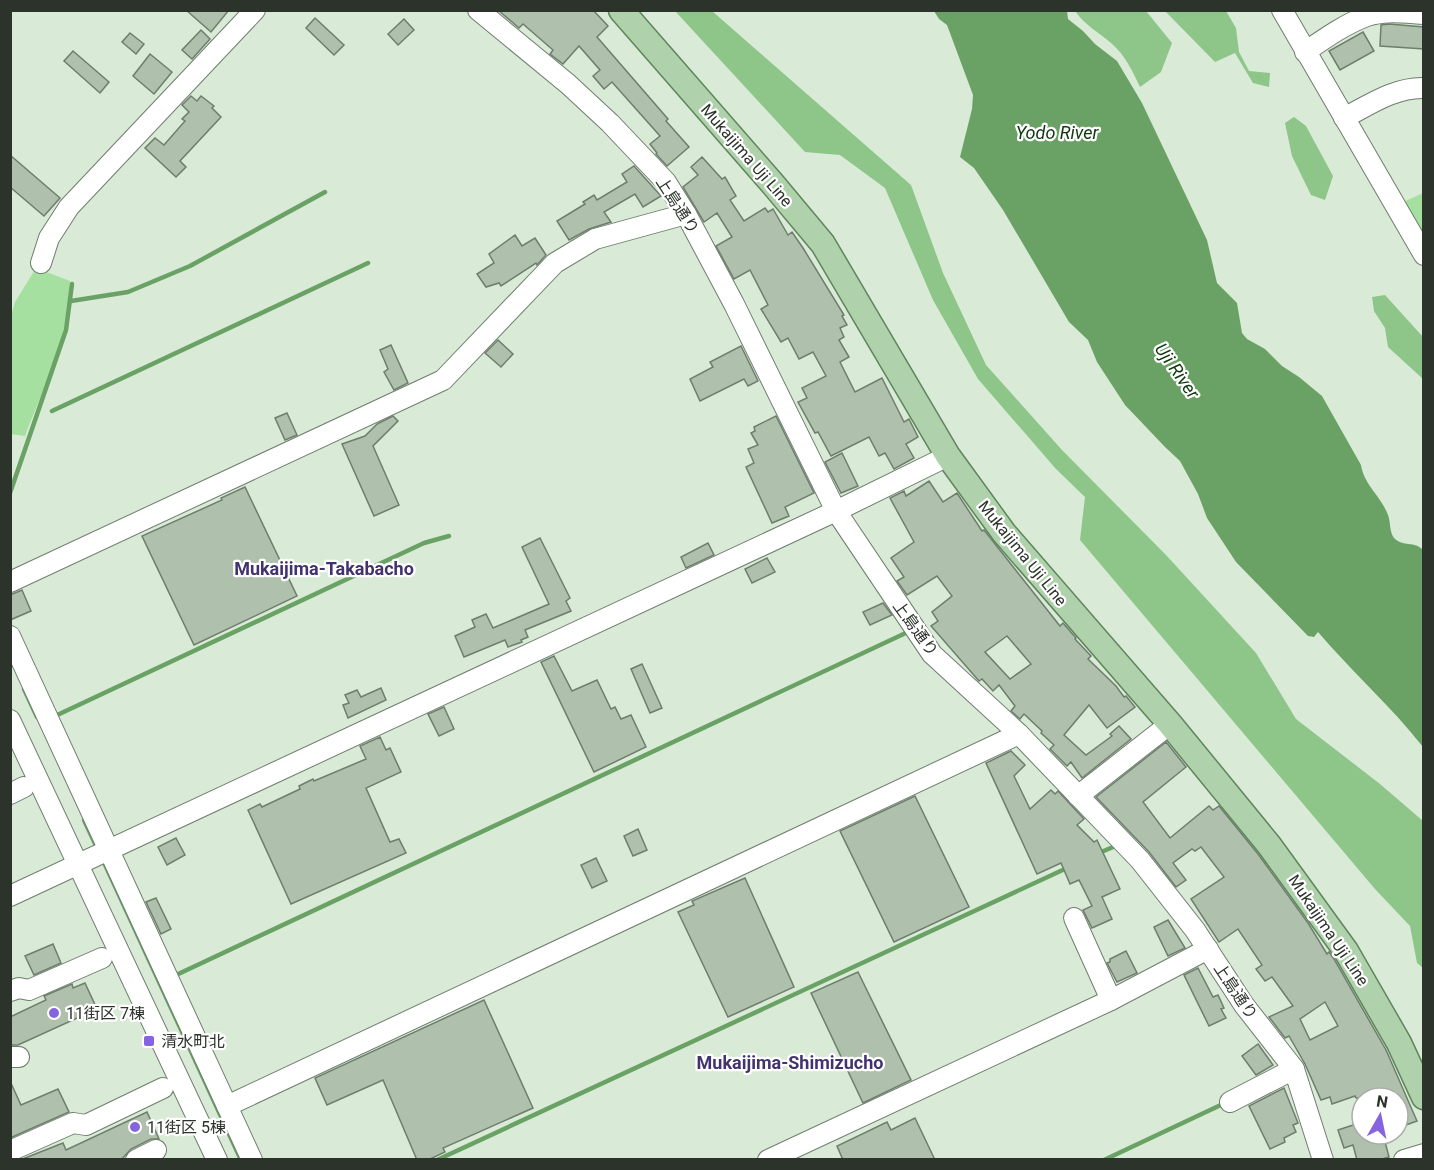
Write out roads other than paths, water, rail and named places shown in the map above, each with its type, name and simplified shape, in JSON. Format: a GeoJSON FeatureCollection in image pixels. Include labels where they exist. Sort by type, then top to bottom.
{"type":"FeatureCollection","features":[{"type":"Feature","properties":{"kind":"main road","name":"Mukaijima Uji Line"},"geometry":{"type":"LineString","coordinates":[[621,10],[823,244],[948,456],[1004,533],[1170,723],[1269,845],[1346,951],[1399,1043],[1424,1097]]}},
{"type":"Feature","properties":{"kind":"street"},"geometry":{"type":"LineString","coordinates":[[40,263],[49,238],[69,207],[255,10]]}},
{"type":"Feature","properties":{"kind":"street","name":"上島通り"},"geometry":{"type":"LineString","coordinates":[[478,10],[610,123],[666,182],[735,304],[836,511],[932,654],[1019,734],[1140,860],[1208,949],[1244,1005],[1294,1070],[1323,1160]]}},
{"type":"Feature","properties":{"kind":"street"},"geometry":{"type":"LineString","coordinates":[[1282,10],[1424,255]]}},
{"type":"Feature","properties":{"kind":"street"},"geometry":{"type":"LineString","coordinates":[[1305,52],[1342,28],[1368,16],[1392,12],[1424,14]]}},
{"type":"Feature","properties":{"kind":"street"},"geometry":{"type":"LineString","coordinates":[[1344,118],[1395,92],[1412,87],[1424,88]]}},
{"type":"Feature","properties":{"kind":"street"},"geometry":{"type":"LineString","coordinates":[[10,582],[443,380],[555,263],[595,239],[686,214]]}},
{"type":"Feature","properties":{"kind":"street"},"geometry":{"type":"LineString","coordinates":[[10,896],[836,511],[948,456]]}},
{"type":"Feature","properties":{"kind":"street"},"geometry":{"type":"LineString","coordinates":[[10,636],[49,719],[96,856],[217,1160]]}},
{"type":"Feature","properties":{"kind":"street"},"geometry":{"type":"LineString","coordinates":[[10,720],[96,856],[168,979],[252,1160]]}},
{"type":"Feature","properties":{"kind":"street"},"geometry":{"type":"LineString","coordinates":[[1078,796],[1170,723]]}},
{"type":"Feature","properties":{"kind":"street"},"geometry":{"type":"LineString","coordinates":[[227,1106],[1019,734]]}},
{"type":"Feature","properties":{"kind":"street"},"geometry":{"type":"LineString","coordinates":[[1074,918],[1111,1000]]}},
{"type":"Feature","properties":{"kind":"street"},"geometry":{"type":"LineString","coordinates":[[768,1160],[1111,1000],[1208,949]]}},
{"type":"Feature","properties":{"kind":"street"},"geometry":{"type":"LineString","coordinates":[[10,992],[19,988],[29,990],[102,958]]}},
{"type":"Feature","properties":{"kind":"street"},"geometry":{"type":"LineString","coordinates":[[1230,1101],[1294,1070]]}},
{"type":"Feature","properties":{"kind":"street"},"geometry":{"type":"LineString","coordinates":[[10,1151],[73,1123],[86,1125],[163,1088]]}},
{"type":"Feature","properties":{"kind":"street"},"geometry":{"type":"LineString","coordinates":[[136,1160],[156,1150]]}},
{"type":"Feature","properties":{"kind":"street"},"geometry":{"type":"LineString","coordinates":[[1404,1160],[1424,1154]]}},
{"type":"Feature","properties":{"kind":"water","name":"Yodo River"},"geometry":{"type":"Polygon","coordinates":[[[934,11],[1067,11],[1068,19],[1117,61],[1142,103],[1207,240],[1217,283],[1237,303],[1242,333],[1322,396],[1361,465],[1366,479],[1385,508],[1394,538],[1423,550],[1423,747],[1318,632],[1314,637],[1308,636],[1236,562],[1207,518],[1198,494],[1180,461],[1125,405],[1097,362],[1088,340],[1069,322],[1003,210],[974,168],[960,157],[972,109],[973,95],[947,25],[934,11]]]}},
{"type":"Feature","properties":{"kind":"waterway"},"geometry":{"type":"LineString","coordinates":[[71,301],[128,292],[190,266],[325,192]]}},
{"type":"Feature","properties":{"kind":"waterway"},"geometry":{"type":"LineString","coordinates":[[52,411],[368,263]]}},
{"type":"Feature","properties":{"kind":"waterway"},"geometry":{"type":"LineString","coordinates":[[10,493],[66,330],[72,284]]}},
{"type":"Feature","properties":{"kind":"waterway"},"geometry":{"type":"LineString","coordinates":[[53,717],[424,543],[449,536]]}},
{"type":"Feature","properties":{"kind":"waterway"},"geometry":{"type":"LineString","coordinates":[[174,976],[910,631]]}},
{"type":"Feature","properties":{"kind":"waterway"},"geometry":{"type":"LineString","coordinates":[[24,689],[37,717]]}},
{"type":"Feature","properties":{"kind":"waterway"},"geometry":{"type":"LineString","coordinates":[[84,820],[98,850]]}},
{"type":"Feature","properties":{"kind":"waterway"},"geometry":{"type":"LineString","coordinates":[[1099,853],[1113,847]]}},
{"type":"Feature","properties":{"kind":"waterway"},"geometry":{"type":"LineString","coordinates":[[102,858],[241,1160]]}},
{"type":"Feature","properties":{"kind":"waterway"},"geometry":{"type":"LineString","coordinates":[[437,1160],[1067,868]]}},
{"type":"Feature","properties":{"kind":"waterway"},"geometry":{"type":"LineString","coordinates":[[1104,1160],[1225,1103]]}},
{"type":"Feature","properties":{"kind":"place","name":"11街区 7棟"},"geometry":{"type":"Point","coordinates":[54,1013]}},
{"type":"Feature","properties":{"kind":"place","name":"清水町北"},"geometry":{"type":"Point","coordinates":[149,1041]}},
{"type":"Feature","properties":{"kind":"place","name":"11街区 5棟"},"geometry":{"type":"Point","coordinates":[135,1127]}},
{"type":"Feature","properties":{"kind":"district","name":"Mukaijima-Takabacho"},"geometry":{"type":"Point","coordinates":[324,569]}},
{"type":"Feature","properties":{"kind":"district","name":"Mukaijima-Shimizucho"},"geometry":{"type":"Point","coordinates":[790,1063]}},
{"type":"Feature","properties":{"kind":"water label","name":"Uji River"},"geometry":{"type":"Point","coordinates":[1177,371]}}]}
